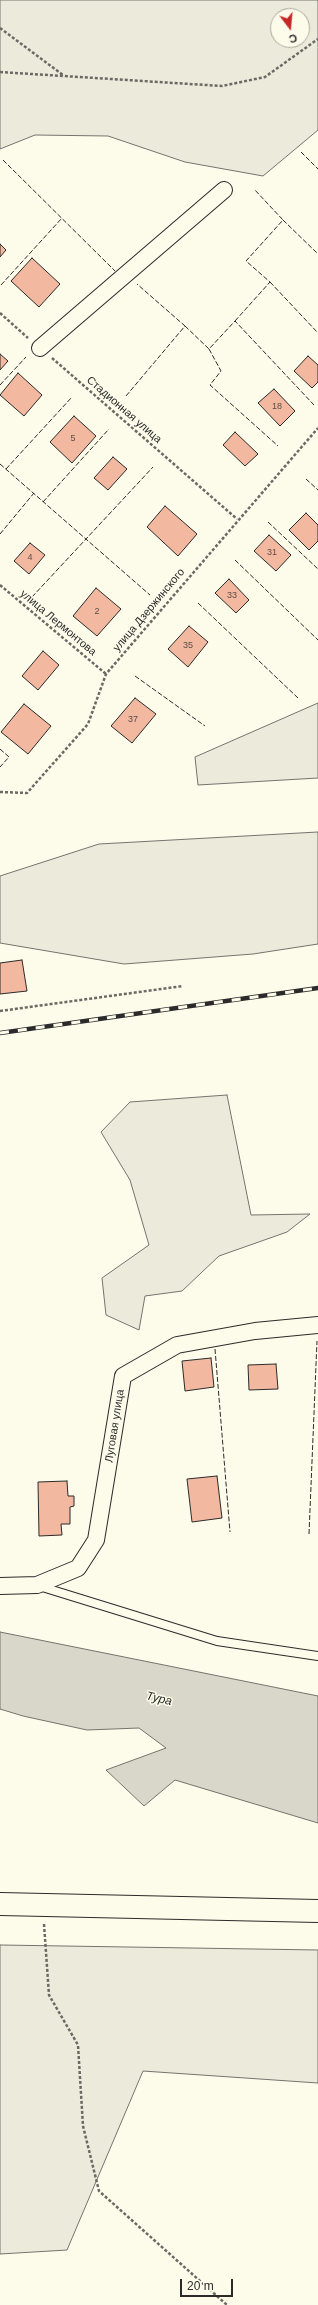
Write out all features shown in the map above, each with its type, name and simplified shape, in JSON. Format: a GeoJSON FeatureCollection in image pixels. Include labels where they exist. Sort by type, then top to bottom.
{"type":"FeatureCollection","features":[{"type":"Feature","properties":{"kind":"main road"},"geometry":{"type":"LineString","coordinates":[[0,1904],[318,1911]]}},
{"type":"Feature","properties":{"kind":"street"},"geometry":{"type":"LineString","coordinates":[[40,348],[224,190]]}},
{"type":"Feature","properties":{"kind":"street","name":"Луговая улица"},"geometry":{"type":"LineString","coordinates":[[0,1586],[37,1585],[78,1568],[96,1540],[123,1376],[177,1345],[255,1331],[318,1325]]}},
{"type":"Feature","properties":{"kind":"lane"},"geometry":{"type":"LineString","coordinates":[[37,1585],[217,1641],[318,1656]]}},
{"type":"Feature","properties":{"kind":"path"},"geometry":{"type":"LineString","coordinates":[[0,28],[63,76]]}},
{"type":"Feature","properties":{"kind":"path"},"geometry":{"type":"LineString","coordinates":[[0,72],[222,86],[265,77],[318,39]]}},
{"type":"Feature","properties":{"kind":"path","name":"Стадионная улица"},"geometry":{"type":"LineString","coordinates":[[0,313],[237,519]]}},
{"type":"Feature","properties":{"kind":"path","name":"улица Дзержинского"},"geometry":{"type":"LineString","coordinates":[[0,792],[26,793],[88,724],[106,674],[237,519],[318,428]]}},
{"type":"Feature","properties":{"kind":"path","name":"улица Лермонтова"},"geometry":{"type":"LineString","coordinates":[[0,585],[106,674]]}},
{"type":"Feature","properties":{"kind":"path"},"geometry":{"type":"LineString","coordinates":[[0,1011],[183,986]]}},
{"type":"Feature","properties":{"kind":"path"},"geometry":{"type":"LineString","coordinates":[[43,1905],[49,1995],[78,2045],[83,2126],[99,2191],[227,2305]]}},
{"type":"Feature","properties":{"kind":"shaded area"},"geometry":{"type":"Polygon","coordinates":[[[0,0],[318,0],[318,130],[263,176],[185,162],[108,136],[35,135],[0,149],[0,0]]]}},
{"type":"Feature","properties":{"kind":"shaded area"},"geometry":{"type":"Polygon","coordinates":[[[318,703],[318,778],[198,785],[195,757],[318,703]]]}},
{"type":"Feature","properties":{"kind":"shaded area"},"geometry":{"type":"Polygon","coordinates":[[[318,832],[318,944],[253,954],[124,964],[0,943],[0,876],[99,844],[318,832]]]}},
{"type":"Feature","properties":{"kind":"shaded area"},"geometry":{"type":"Polygon","coordinates":[[[227,1095],[251,1215],[310,1214],[287,1232],[219,1256],[182,1291],[145,1296],[139,1330],[106,1315],[102,1278],[149,1245],[130,1180],[101,1132],[130,1102],[227,1095]]]}},
{"type":"Feature","properties":{"kind":"shaded area"},"geometry":{"type":"Polygon","coordinates":[[[0,1945],[318,1950],[318,2083],[143,2071],[67,2250],[0,2254],[0,1945]]]}},
{"type":"Feature","properties":{"kind":"water","name":"Тура"},"geometry":{"type":"Polygon","coordinates":[[[0,1632],[318,1696],[318,1823],[175,1780],[144,1806],[106,1770],[166,1748],[139,1728],[87,1730],[23,1716],[0,1709],[0,1632]]]}},
{"type":"Feature","properties":{"kind":"building"},"geometry":{"type":"Polygon","coordinates":[[[0,244],[6,250],[0,257],[0,244]]]}},
{"type":"Feature","properties":{"kind":"building"},"geometry":{"type":"Polygon","coordinates":[[[32,258],[60,284],[39,307],[11,281],[32,258]]]}},
{"type":"Feature","properties":{"kind":"building"},"geometry":{"type":"Polygon","coordinates":[[[0,354],[8,361],[0,370],[0,354]]]}},
{"type":"Feature","properties":{"kind":"building"},"geometry":{"type":"Polygon","coordinates":[[[308,356],[318,365],[318,382],[312,388],[294,371],[308,356]]]}},
{"type":"Feature","properties":{"kind":"building"},"geometry":{"type":"Polygon","coordinates":[[[18,373],[42,395],[24,416],[0,395],[18,373]]]}},
{"type":"Feature","properties":{"kind":"building"},"geometry":{"type":"Polygon","coordinates":[[[274,389],[295,411],[280,426],[258,403],[274,389]]]}},
{"type":"Feature","properties":{"kind":"building"},"geometry":{"type":"Polygon","coordinates":[[[74,416],[96,436],[72,463],[50,442],[74,416]]]}},
{"type":"Feature","properties":{"kind":"building"},"geometry":{"type":"Polygon","coordinates":[[[235,432],[258,454],[245,466],[223,445],[235,432]]]}},
{"type":"Feature","properties":{"kind":"building"},"geometry":{"type":"Polygon","coordinates":[[[113,457],[127,469],[108,490],[94,478],[113,457]]]}},
{"type":"Feature","properties":{"kind":"building"},"geometry":{"type":"Polygon","coordinates":[[[165,506],[197,534],[178,556],[147,527],[165,506]]]}},
{"type":"Feature","properties":{"kind":"building"},"geometry":{"type":"Polygon","coordinates":[[[306,513],[318,525],[318,541],[309,550],[289,530],[306,513]]]}},
{"type":"Feature","properties":{"kind":"building"},"geometry":{"type":"Polygon","coordinates":[[[269,535],[291,555],[276,571],[254,551],[269,535]]]}},
{"type":"Feature","properties":{"kind":"building"},"geometry":{"type":"Polygon","coordinates":[[[30,543],[45,555],[29,574],[14,561],[30,543]]]}},
{"type":"Feature","properties":{"kind":"building"},"geometry":{"type":"Polygon","coordinates":[[[229,579],[249,600],[236,613],[215,593],[229,579]]]}},
{"type":"Feature","properties":{"kind":"building"},"geometry":{"type":"Polygon","coordinates":[[[96,588],[121,609],[97,636],[73,616],[96,588]]]}},
{"type":"Feature","properties":{"kind":"building"},"geometry":{"type":"Polygon","coordinates":[[[189,626],[208,642],[188,667],[168,649],[189,626]]]}},
{"type":"Feature","properties":{"kind":"building"},"geometry":{"type":"Polygon","coordinates":[[[43,651],[59,665],[38,690],[22,676],[43,651]]]}},
{"type":"Feature","properties":{"kind":"building"},"geometry":{"type":"Polygon","coordinates":[[[135,698],[156,714],[132,743],[111,726],[135,698]]]}},
{"type":"Feature","properties":{"kind":"building"},"geometry":{"type":"Polygon","coordinates":[[[24,704],[51,726],[28,754],[1,732],[24,704]]]}},
{"type":"Feature","properties":{"kind":"building"},"geometry":{"type":"Polygon","coordinates":[[[22,960],[27,991],[0,994],[0,963],[22,960]]]}},
{"type":"Feature","properties":{"kind":"building"},"geometry":{"type":"Polygon","coordinates":[[[211,1358],[214,1387],[185,1391],[182,1361],[211,1358]]]}},
{"type":"Feature","properties":{"kind":"building"},"geometry":{"type":"Polygon","coordinates":[[[276,1364],[278,1389],[249,1390],[248,1365],[276,1364]]]}},
{"type":"Feature","properties":{"kind":"building"},"geometry":{"type":"Polygon","coordinates":[[[217,1476],[222,1518],[192,1522],[187,1479],[217,1476]]]}},
{"type":"Feature","properties":{"kind":"building"},"geometry":{"type":"Polygon","coordinates":[[[67,1481],[68,1496],[74,1496],[74,1506],[70,1507],[70,1524],[61,1524],[62,1535],[39,1536],[38,1482],[67,1481]]]}},
{"type":"Feature","properties":{"kind":"railway"},"geometry":{"type":"LineString","coordinates":[[0,1033],[318,988]]}},
{"type":"Feature","properties":{"kind":"fence"},"geometry":{"type":"LineString","coordinates":[[301,152],[318,169]]}},
{"type":"Feature","properties":{"kind":"fence"},"geometry":{"type":"LineString","coordinates":[[3,160],[115,271]]}},
{"type":"Feature","properties":{"kind":"fence"},"geometry":{"type":"LineString","coordinates":[[235,321],[270,282],[246,261],[283,220],[254,189]]}},
{"type":"Feature","properties":{"kind":"fence"},"geometry":{"type":"LineString","coordinates":[[1,285],[62,218]]}},
{"type":"Feature","properties":{"kind":"fence"},"geometry":{"type":"LineString","coordinates":[[283,220],[318,254]]}},
{"type":"Feature","properties":{"kind":"fence"},"geometry":{"type":"LineString","coordinates":[[270,282],[318,333]]}},
{"type":"Feature","properties":{"kind":"fence"},"geometry":{"type":"LineString","coordinates":[[126,396],[185,326],[137,284]]}},
{"type":"Feature","properties":{"kind":"fence"},"geometry":{"type":"LineString","coordinates":[[185,326],[209,349],[235,321],[314,405]]}},
{"type":"Feature","properties":{"kind":"fence"},"geometry":{"type":"LineString","coordinates":[[209,349],[221,371],[210,385],[278,446]]}},
{"type":"Feature","properties":{"kind":"fence"},"geometry":{"type":"LineString","coordinates":[[0,385],[26,357]]}},
{"type":"Feature","properties":{"kind":"fence"},"geometry":{"type":"LineString","coordinates":[[6,469],[72,397]]}},
{"type":"Feature","properties":{"kind":"fence"},"geometry":{"type":"LineString","coordinates":[[43,502],[109,429]]}},
{"type":"Feature","properties":{"kind":"fence"},"geometry":{"type":"LineString","coordinates":[[0,464],[150,595]]}},
{"type":"Feature","properties":{"kind":"fence"},"geometry":{"type":"LineString","coordinates":[[32,597],[153,467]]}},
{"type":"Feature","properties":{"kind":"fence"},"geometry":{"type":"LineString","coordinates":[[306,479],[318,490]]}},
{"type":"Feature","properties":{"kind":"fence"},"geometry":{"type":"LineString","coordinates":[[0,534],[34,493]]}},
{"type":"Feature","properties":{"kind":"fence"},"geometry":{"type":"LineString","coordinates":[[268,522],[318,569]]}},
{"type":"Feature","properties":{"kind":"fence"},"geometry":{"type":"LineString","coordinates":[[235,560],[318,640]]}},
{"type":"Feature","properties":{"kind":"fence"},"geometry":{"type":"LineString","coordinates":[[198,603],[298,698]]}},
{"type":"Feature","properties":{"kind":"fence"},"geometry":{"type":"LineString","coordinates":[[135,676],[205,726]]}},
{"type":"Feature","properties":{"kind":"fence"},"geometry":{"type":"LineString","coordinates":[[0,749],[9,757],[0,767]]}},
{"type":"Feature","properties":{"kind":"fence"},"geometry":{"type":"LineString","coordinates":[[309,1534],[317,1341]]}},
{"type":"Feature","properties":{"kind":"fence"},"geometry":{"type":"LineString","coordinates":[[215,1349],[230,1532]]}}]}
